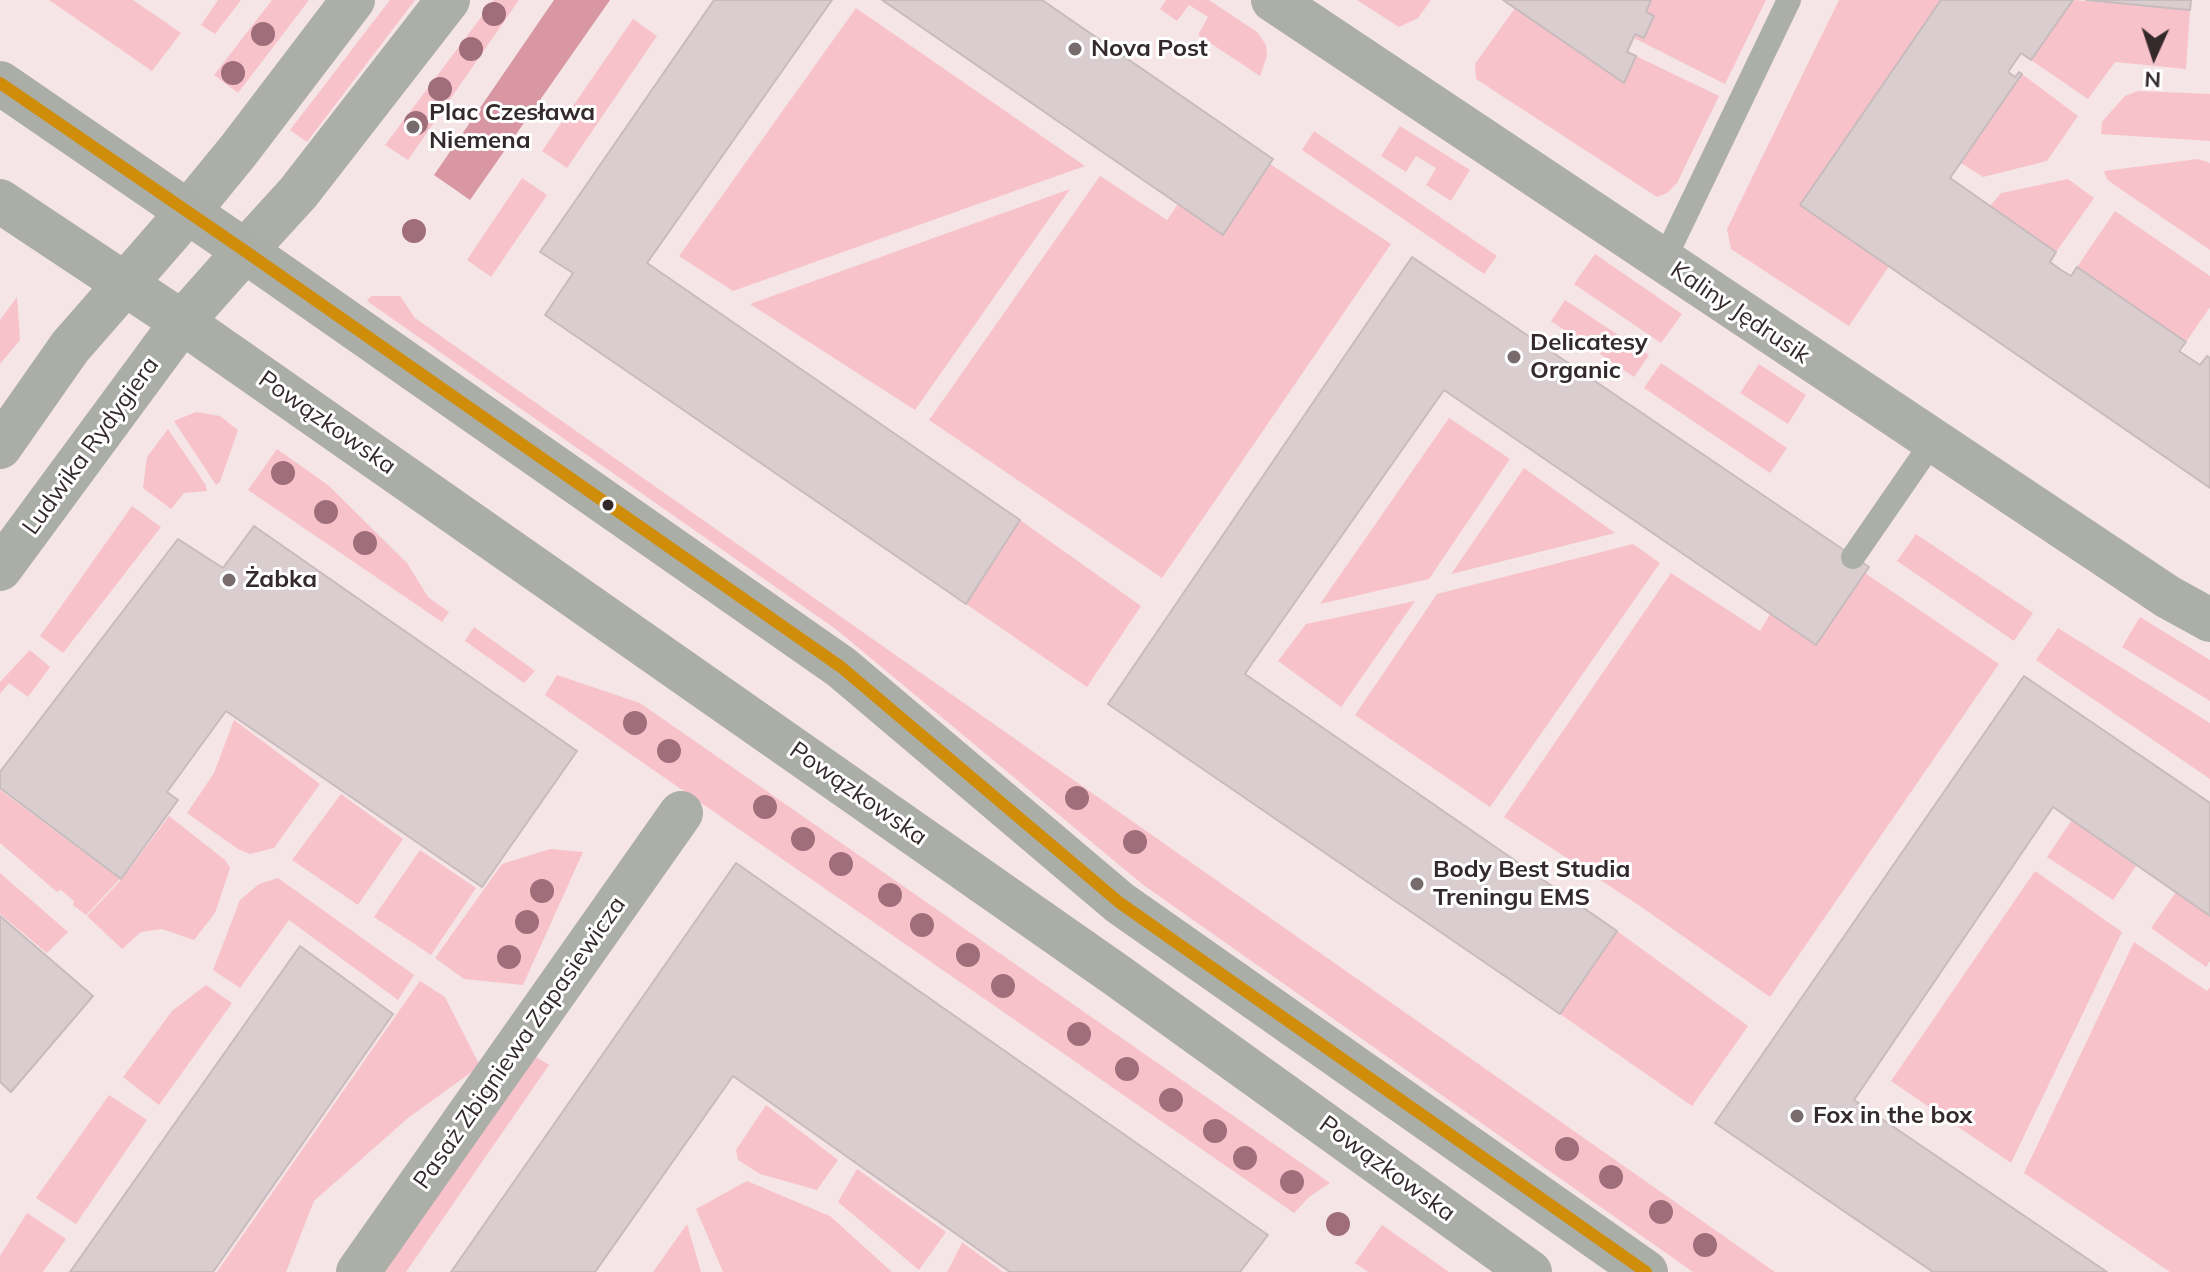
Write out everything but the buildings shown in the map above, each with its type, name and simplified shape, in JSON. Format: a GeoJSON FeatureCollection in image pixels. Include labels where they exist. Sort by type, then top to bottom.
{"type":"FeatureCollection","features":[{"type":"Feature","properties":{"kind":"main road"},"geometry":{"type":"LineString","coordinates":[[0,83],[841,667],[1120,903],[1646,1272]]}},
{"type":"Feature","properties":{"kind":"main road","name":"Powązkowska"},"geometry":{"type":"LineString","coordinates":[[0,201],[182,322],[1102,965],[1530,1272]]}},
{"type":"Feature","properties":{"kind":"main road"},"geometry":{"type":"LineString","coordinates":[[0,447],[70,347],[188,212]]}},
{"type":"Feature","properties":{"kind":"main road"},"geometry":{"type":"LineString","coordinates":[[182,322],[245,251]]}},
{"type":"Feature","properties":{"kind":"main road","name":"Ludwika Rydygiera"},"geometry":{"type":"LineString","coordinates":[[0,569],[182,322]]}},
{"type":"Feature","properties":{"kind":"street"},"geometry":{"type":"LineString","coordinates":[[188,212],[353,0]]}},
{"type":"Feature","properties":{"kind":"street"},"geometry":{"type":"LineString","coordinates":[[245,251],[298,193],[448,0]]}},
{"type":"Feature","properties":{"kind":"street","name":"Kaliny Jędrusik"},"geometry":{"type":"LineString","coordinates":[[1273,0],[2168,597],[2210,620]]}},
{"type":"Feature","properties":{"kind":"street","name":"Pasaż Zbigniewa Zapasiewicza"},"geometry":{"type":"LineString","coordinates":[[358,1272],[681,813]]}},
{"type":"Feature","properties":{"kind":"lane"},"geometry":{"type":"LineString","coordinates":[[1663,262],[1789,0]]}},
{"type":"Feature","properties":{"kind":"lane"},"geometry":{"type":"LineString","coordinates":[[1853,557],[1933,441]]}},
{"type":"Feature","properties":{"kind":"shaded area"},"geometry":{"type":"Polygon","coordinates":[[[49,0],[133,0],[181,33],[152,71],[49,0]]]}},
{"type":"Feature","properties":{"kind":"shaded area"},"geometry":{"type":"Polygon","coordinates":[[[218,0],[241,0],[215,34],[201,25],[218,0]]]}},
{"type":"Feature","properties":{"kind":"shaded area"},"geometry":{"type":"Polygon","coordinates":[[[272,0],[309,0],[238,93],[214,75],[272,0]]]}},
{"type":"Feature","properties":{"kind":"shaded area"},"geometry":{"type":"Polygon","coordinates":[[[390,0],[415,0],[307,142],[290,130],[390,0]]]}},
{"type":"Feature","properties":{"kind":"shaded area"},"geometry":{"type":"Polygon","coordinates":[[[494,0],[519,0],[408,160],[385,145],[494,0]]]}},
{"type":"Feature","properties":{"kind":"shaded area"},"geometry":{"type":"Polygon","coordinates":[[[554,0],[610,0],[470,200],[434,175],[554,0]]]}},
{"type":"Feature","properties":{"kind":"shaded area"},"geometry":{"type":"Polygon","coordinates":[[[1166,0],[1209,0],[1257,32],[1266,45],[1267,56],[1260,76],[1198,35],[1208,17],[1189,5],[1177,21],[1160,9],[1166,0]]]}},
{"type":"Feature","properties":{"kind":"shaded area"},"geometry":{"type":"Polygon","coordinates":[[[1357,0],[1431,0],[1418,18],[1399,27],[1357,0]]]}},
{"type":"Feature","properties":{"kind":"shaded area"},"geometry":{"type":"Polygon","coordinates":[[[1651,0],[1766,0],[1725,84],[1634,38],[1635,34],[1644,38],[1654,16],[1646,12],[1651,0]]]}},
{"type":"Feature","properties":{"kind":"shaded area"},"geometry":{"type":"Polygon","coordinates":[[[1839,0],[1941,0],[1889,266],[1849,326],[1731,249],[1727,229],[1839,0]]]}},
{"type":"Feature","properties":{"kind":"shaded area"},"geometry":{"type":"Polygon","coordinates":[[[2073,0],[2190,10],[2186,69],[2115,62],[2088,99],[2031,60],[2073,0]]]}},
{"type":"Feature","properties":{"kind":"shaded area"},"geometry":{"type":"Polygon","coordinates":[[[856,8],[1085,166],[733,291],[679,256],[856,8]]]}},
{"type":"Feature","properties":{"kind":"shaded area"},"geometry":{"type":"Polygon","coordinates":[[[1515,8],[1636,56],[1719,96],[1677,183],[1667,193],[1657,197],[1476,79],[1475,64],[1515,8]]]}},
{"type":"Feature","properties":{"kind":"shaded area"},"geometry":{"type":"Polygon","coordinates":[[[633,19],[657,36],[567,168],[542,151],[633,19]]]}},
{"type":"Feature","properties":{"kind":"shaded area"},"geometry":{"type":"Polygon","coordinates":[[[2022,74],[2078,116],[2047,161],[1983,177],[1961,163],[2022,74]]]}},
{"type":"Feature","properties":{"kind":"shaded area"},"geometry":{"type":"Polygon","coordinates":[[[2138,91],[2210,94],[2210,141],[2101,134],[2102,122],[2114,108],[2125,96],[2138,91]]]}},
{"type":"Feature","properties":{"kind":"shaded area"},"geometry":{"type":"Polygon","coordinates":[[[1400,126],[1470,170],[1451,201],[1426,185],[1436,168],[1416,156],[1406,172],[1381,156],[1400,126]]]}},
{"type":"Feature","properties":{"kind":"shaded area"},"geometry":{"type":"Polygon","coordinates":[[[1314,131],[1497,256],[1484,274],[1302,150],[1314,131]]]}},
{"type":"Feature","properties":{"kind":"shaded area"},"geometry":{"type":"Polygon","coordinates":[[[2198,159],[2210,163],[2210,250],[2116,186],[2107,179],[2104,171],[2198,159]]]}},
{"type":"Feature","properties":{"kind":"shaded area"},"geometry":{"type":"Polygon","coordinates":[[[1270,164],[1391,244],[1162,578],[929,420],[1100,176],[1167,220],[1178,204],[1223,235],[1270,164]]]}},
{"type":"Feature","properties":{"kind":"shaded area"},"geometry":{"type":"Polygon","coordinates":[[[522,178],[547,195],[491,277],[467,260],[522,178]]]}},
{"type":"Feature","properties":{"kind":"shaded area"},"geometry":{"type":"Polygon","coordinates":[[[2068,179],[2094,198],[2056,252],[1990,206],[2001,193],[2068,179]]]}},
{"type":"Feature","properties":{"kind":"shaded area"},"geometry":{"type":"Polygon","coordinates":[[[1070,189],[915,410],[750,304],[1070,189]]]}},
{"type":"Feature","properties":{"kind":"shaded area"},"geometry":{"type":"Polygon","coordinates":[[[2115,211],[2210,276],[2210,307],[2186,342],[2077,267],[2115,211]]]}},
{"type":"Feature","properties":{"kind":"shaded area"},"geometry":{"type":"Polygon","coordinates":[[[1595,254],[1682,314],[1661,343],[1574,284],[1595,254]]]}},
{"type":"Feature","properties":{"kind":"shaded area"},"geometry":{"type":"Polygon","coordinates":[[[371,296],[400,296],[415,318],[1775,1272],[1693,1272],[1142,884],[837,630],[367,301],[371,296]]]}},
{"type":"Feature","properties":{"kind":"shaded area"},"geometry":{"type":"Polygon","coordinates":[[[17,297],[20,340],[0,364],[0,320],[17,297]]]}},
{"type":"Feature","properties":{"kind":"shaded area"},"geometry":{"type":"Polygon","coordinates":[[[1565,300],[1649,355],[1634,377],[1551,321],[1565,300]]]}},
{"type":"Feature","properties":{"kind":"shaded area"},"geometry":{"type":"Polygon","coordinates":[[[1661,363],[1787,448],[1770,473],[1644,388],[1661,363]]]}},
{"type":"Feature","properties":{"kind":"shaded area"},"geometry":{"type":"Polygon","coordinates":[[[1759,364],[1806,395],[1788,424],[1740,393],[1759,364]]]}},
{"type":"Feature","properties":{"kind":"shaded area"},"geometry":{"type":"Polygon","coordinates":[[[196,412],[220,416],[238,430],[220,482],[216,485],[174,421],[196,412]]]}},
{"type":"Feature","properties":{"kind":"shaded area"},"geometry":{"type":"Polygon","coordinates":[[[1449,418],[1510,459],[1429,579],[1320,604],[1449,418]]]}},
{"type":"Feature","properties":{"kind":"shaded area"},"geometry":{"type":"Polygon","coordinates":[[[168,429],[207,491],[184,493],[171,509],[143,488],[147,457],[168,429]]]}},
{"type":"Feature","properties":{"kind":"shaded area"},"geometry":{"type":"Polygon","coordinates":[[[277,449],[328,485],[407,563],[428,597],[449,612],[442,622],[248,490],[277,449]]]}},
{"type":"Feature","properties":{"kind":"shaded area"},"geometry":{"type":"Polygon","coordinates":[[[1524,468],[1615,533],[1451,574],[1524,468]]]}},
{"type":"Feature","properties":{"kind":"shaded area"},"geometry":{"type":"Polygon","coordinates":[[[132,506],[161,527],[63,653],[40,636],[132,506]]]}},
{"type":"Feature","properties":{"kind":"shaded area"},"geometry":{"type":"Polygon","coordinates":[[[1020,520],[1141,606],[1087,687],[966,604],[1020,520]]]}},
{"type":"Feature","properties":{"kind":"shaded area"},"geometry":{"type":"Polygon","coordinates":[[[1916,534],[2033,613],[2014,641],[1897,561],[1916,534]]]}},
{"type":"Feature","properties":{"kind":"shaded area"},"geometry":{"type":"Polygon","coordinates":[[[1633,544],[1660,563],[1490,807],[1355,715],[1437,594],[1633,544]]]}},
{"type":"Feature","properties":{"kind":"shaded area"},"geometry":{"type":"Polygon","coordinates":[[[1671,573],[1760,631],[1770,614],[1816,645],[1865,573],[1999,664],[1770,997],[1637,904],[1504,817],[1671,573]]]}},
{"type":"Feature","properties":{"kind":"shaded area"},"geometry":{"type":"Polygon","coordinates":[[[1415,601],[1341,707],[1278,661],[1306,624],[1415,601]]]}},
{"type":"Feature","properties":{"kind":"shaded area"},"geometry":{"type":"Polygon","coordinates":[[[2140,617],[2210,660],[2210,701],[2122,647],[2140,617]]]}},
{"type":"Feature","properties":{"kind":"shaded area"},"geometry":{"type":"Polygon","coordinates":[[[474,627],[535,671],[524,683],[465,641],[474,627]]]}},
{"type":"Feature","properties":{"kind":"shaded area"},"geometry":{"type":"Polygon","coordinates":[[[2058,628],[2210,723],[2210,779],[2036,660],[2058,628]]]}},
{"type":"Feature","properties":{"kind":"shaded area"},"geometry":{"type":"Polygon","coordinates":[[[30,650],[50,667],[28,697],[9,683],[0,694],[0,682],[30,650]]]}},
{"type":"Feature","properties":{"kind":"shaded area"},"geometry":{"type":"Polygon","coordinates":[[[557,675],[640,703],[1330,1183],[1309,1197],[1294,1213],[545,695],[557,675]]]}},
{"type":"Feature","properties":{"kind":"shaded area"},"geometry":{"type":"Polygon","coordinates":[[[234,720],[320,784],[274,848],[250,854],[187,813],[214,773],[234,720]]]}},
{"type":"Feature","properties":{"kind":"shaded area"},"geometry":{"type":"Polygon","coordinates":[[[0,790],[120,879],[86,915],[61,890],[57,892],[0,843],[0,790]]]}},
{"type":"Feature","properties":{"kind":"shaded area"},"geometry":{"type":"Polygon","coordinates":[[[341,794],[403,839],[358,905],[292,860],[341,794]]]}},
{"type":"Feature","properties":{"kind":"shaded area"},"geometry":{"type":"Polygon","coordinates":[[[169,816],[225,860],[230,868],[215,913],[194,940],[162,929],[141,932],[122,949],[87,916],[122,879],[169,816]]]}},
{"type":"Feature","properties":{"kind":"shaded area"},"geometry":{"type":"Polygon","coordinates":[[[2072,820],[2136,866],[2113,900],[2047,857],[2072,820]]]}},
{"type":"Feature","properties":{"kind":"shaded area"},"geometry":{"type":"Polygon","coordinates":[[[550,849],[583,852],[523,985],[464,979],[435,958],[502,864],[550,849]]]}},
{"type":"Feature","properties":{"kind":"shaded area"},"geometry":{"type":"Polygon","coordinates":[[[420,850],[476,888],[431,955],[374,917],[420,850]]]}},
{"type":"Feature","properties":{"kind":"shaded area"},"geometry":{"type":"Polygon","coordinates":[[[2035,871],[2122,932],[2011,1163],[1891,1081],[2035,871]]]}},
{"type":"Feature","properties":{"kind":"shaded area"},"geometry":{"type":"Polygon","coordinates":[[[0,873],[68,932],[47,953],[0,914],[0,873]]]}},
{"type":"Feature","properties":{"kind":"shaded area"},"geometry":{"type":"Polygon","coordinates":[[[278,878],[414,975],[398,1000],[289,920],[240,988],[213,970],[240,900],[259,884],[278,878]]]}},
{"type":"Feature","properties":{"kind":"shaded area"},"geometry":{"type":"Polygon","coordinates":[[[2176,892],[2210,916],[2210,961],[2206,967],[2151,928],[2176,892]]]}},
{"type":"Feature","properties":{"kind":"shaded area"},"geometry":{"type":"Polygon","coordinates":[[[1617,931],[1748,1026],[1692,1106],[1560,1014],[1617,931]]]}},
{"type":"Feature","properties":{"kind":"shaded area"},"geometry":{"type":"Polygon","coordinates":[[[2134,942],[2207,991],[2210,987],[2210,1272],[2170,1272],[2024,1173],[2134,942]]]}},
{"type":"Feature","properties":{"kind":"shaded area"},"geometry":{"type":"Polygon","coordinates":[[[420,981],[445,997],[480,1066],[408,1118],[314,1201],[286,1272],[217,1272],[420,981]]]}},
{"type":"Feature","properties":{"kind":"shaded area"},"geometry":{"type":"Polygon","coordinates":[[[206,985],[232,1003],[159,1105],[123,1077],[172,1011],[206,985]]]}},
{"type":"Feature","properties":{"kind":"shaded area"},"geometry":{"type":"Polygon","coordinates":[[[533,1055],[549,1065],[406,1272],[384,1272],[533,1055]]]}},
{"type":"Feature","properties":{"kind":"shaded area"},"geometry":{"type":"Polygon","coordinates":[[[109,1095],[147,1120],[76,1224],[36,1198],[109,1095]]]}},
{"type":"Feature","properties":{"kind":"shaded area"},"geometry":{"type":"Polygon","coordinates":[[[766,1105],[838,1160],[817,1190],[760,1174],[738,1160],[736,1150],[766,1105]]]}},
{"type":"Feature","properties":{"kind":"shaded area"},"geometry":{"type":"Polygon","coordinates":[[[857,1169],[946,1232],[919,1270],[838,1202],[857,1169]]]}},
{"type":"Feature","properties":{"kind":"shaded area"},"geometry":{"type":"Polygon","coordinates":[[[747,1181],[830,1216],[892,1272],[723,1272],[696,1209],[747,1181]]]}},
{"type":"Feature","properties":{"kind":"shaded area"},"geometry":{"type":"Polygon","coordinates":[[[27,1213],[66,1239],[43,1272],[0,1272],[0,1256],[27,1213]]]}},
{"type":"Feature","properties":{"kind":"shaded area"},"geometry":{"type":"Polygon","coordinates":[[[687,1224],[701,1272],[653,1272],[687,1224]]]}},
{"type":"Feature","properties":{"kind":"shaded area"},"geometry":{"type":"Polygon","coordinates":[[[1382,1225],[1449,1272],[1368,1272],[1355,1263],[1382,1225]]]}},
{"type":"Feature","properties":{"kind":"shaded area"},"geometry":{"type":"Polygon","coordinates":[[[963,1243],[1003,1272],[947,1272],[963,1243]]]}},
{"type":"Feature","properties":{"kind":"transit line"},"geometry":{"type":"LineString","coordinates":[[0,83],[841,667],[1120,903],[1646,1272]]}},
{"type":"Feature","properties":{"kind":"place","name":"Nova Post"},"geometry":{"type":"Point","coordinates":[1075,49]}},
{"type":"Feature","properties":{"kind":"place","name":"Plac Czesława Niemena"},"geometry":{"type":"Point","coordinates":[413,127]}},
{"type":"Feature","properties":{"kind":"place","name":"Delicatesy Organic"},"geometry":{"type":"Point","coordinates":[1514,357]}},
{"type":"Feature","properties":{"kind":"place","name":"Żabka"},"geometry":{"type":"Point","coordinates":[229,580]}},
{"type":"Feature","properties":{"kind":"place","name":"Body Best Studia Treningu EMS"},"geometry":{"type":"Point","coordinates":[1417,884]}},
{"type":"Feature","properties":{"kind":"place","name":"Fox in the box"},"geometry":{"type":"Point","coordinates":[1797,1116]}}]}
